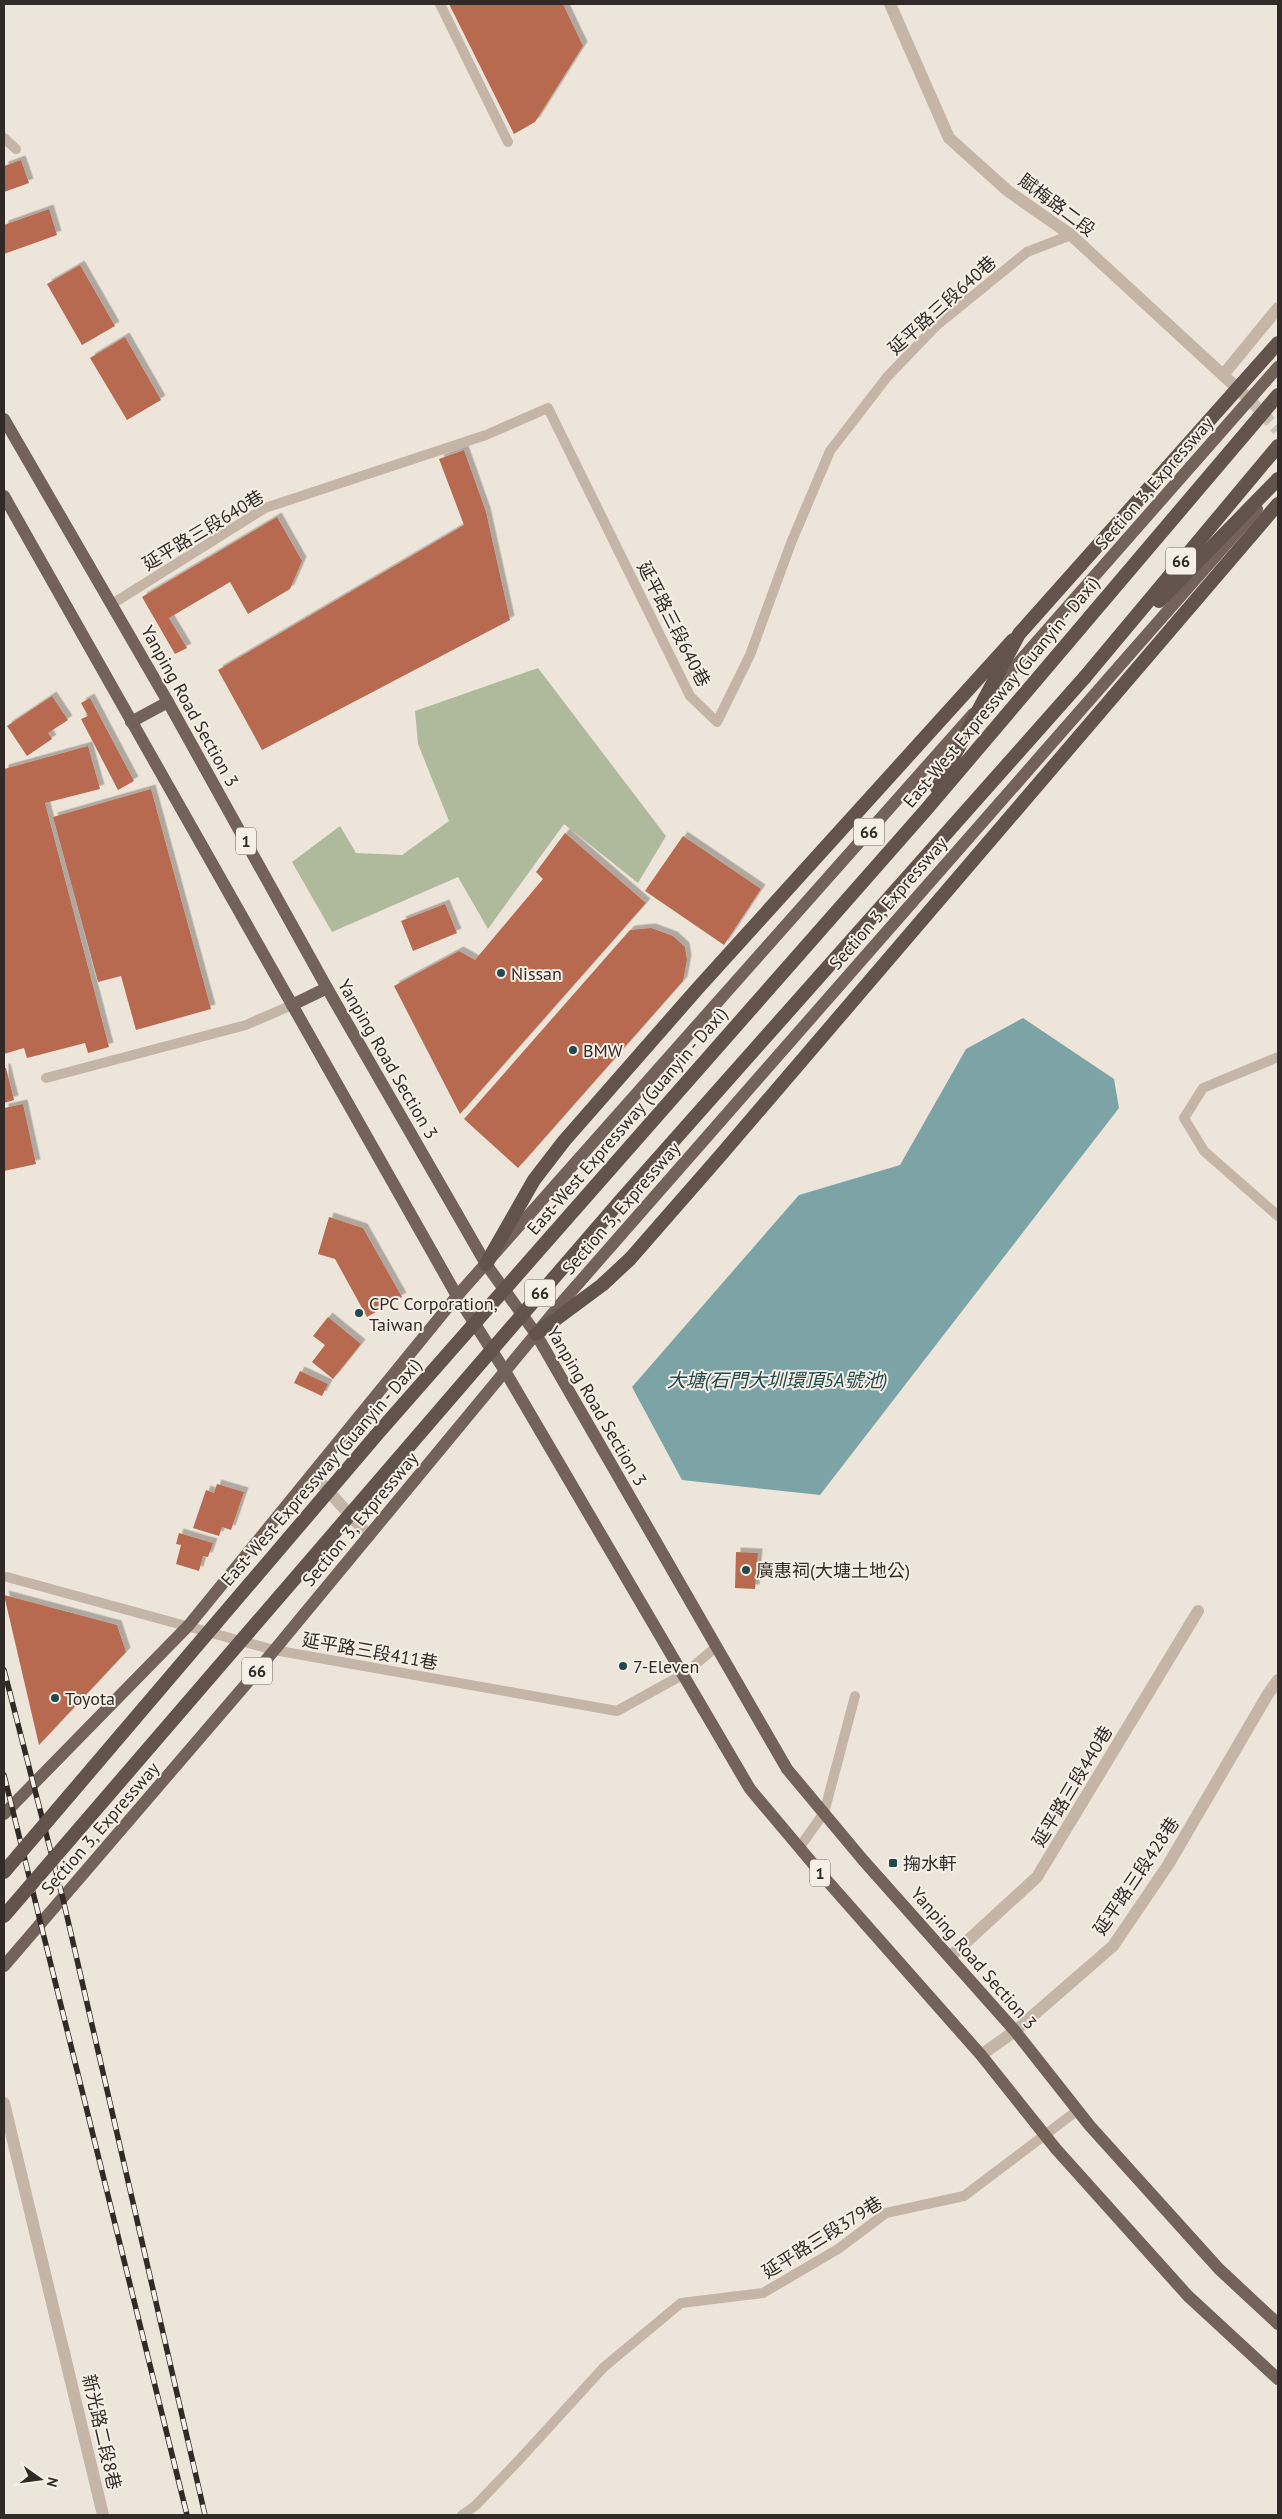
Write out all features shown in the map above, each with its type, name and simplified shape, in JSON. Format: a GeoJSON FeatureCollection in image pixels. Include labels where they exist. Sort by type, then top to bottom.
{"type":"FeatureCollection","features":[{"type":"Feature","properties":{"kind":"highway"},"geometry":{"type":"LineString","coordinates":[[486,1264],[534,1180],[564,1141],[1278,343]]}},
{"type":"Feature","properties":{"kind":"highway","name":"East-West Expressway (Guanyin - Daxi)"},"geometry":{"type":"LineString","coordinates":[[4,1872],[385,1424],[925,810],[1278,395]]}},
{"type":"Feature","properties":{"kind":"highway","name":"66"},"geometry":{"type":"LineString","coordinates":[[4,1916],[614,1207],[1085,677],[1278,446]]}},
{"type":"Feature","properties":{"kind":"highway"},"geometry":{"type":"LineString","coordinates":[[1085,677],[1278,480]]}},
{"type":"Feature","properties":{"kind":"highway"},"geometry":{"type":"LineString","coordinates":[[536,1334],[602,1285],[630,1259],[1278,504]]}},
{"type":"Feature","properties":{"kind":"highway"},"geometry":{"type":"LineString","coordinates":[[925,810],[1018,634]]}},
{"type":"Feature","properties":{"kind":"main road","name":"Section 3, Expressway"},"geometry":{"type":"LineString","coordinates":[[4,1814],[189,1625],[457,1296],[1278,367]]}},
{"type":"Feature","properties":{"kind":"main road","name":"Yanping Road Section 3"},"geometry":{"type":"LineString","coordinates":[[4,419],[168,702],[327,988],[486,1264],[536,1334],[787,1770],[1015,2031],[1078,2110],[1219,2269],[1278,2324]]}},
{"type":"Feature","properties":{"kind":"main road","name":"Section 3, Expressway"},"geometry":{"type":"LineString","coordinates":[[4,1966],[274,1650],[563,1301],[1278,485]]}},
{"type":"Feature","properties":{"kind":"main road","name":"1"},"geometry":{"type":"LineString","coordinates":[[4,496],[457,1296],[505,1371],[750,1789],[799,1848],[981,2055],[1046,2136],[1188,2296],[1278,2379]]}},
{"type":"Feature","properties":{"kind":"main road"},"geometry":{"type":"LineString","coordinates":[[131,722],[168,702]]}},
{"type":"Feature","properties":{"kind":"main road"},"geometry":{"type":"LineString","coordinates":[[292,1005],[327,988]]}},
{"type":"Feature","properties":{"kind":"street","name":"賦梅路二段"},"geometry":{"type":"LineString","coordinates":[[890,4],[949,138],[1008,191],[1071,235],[1250,400]]}},
{"type":"Feature","properties":{"kind":"street"},"geometry":{"type":"LineString","coordinates":[[1223,375],[1278,308]]}},
{"type":"Feature","properties":{"kind":"street"},"geometry":{"type":"LineString","coordinates":[[313,1474],[369,1536]]}},
{"type":"Feature","properties":{"kind":"street","name":"延平路三段440巷"},"geometry":{"type":"LineString","coordinates":[[950,1957],[1038,1877],[1198,1611]]}},
{"type":"Feature","properties":{"kind":"street","name":"延平路三段428巷"},"geometry":{"type":"LineString","coordinates":[[981,2055],[1015,2031],[1113,1946],[1168,1865],[1273,1698],[1278,1680]]}},
{"type":"Feature","properties":{"kind":"street","name":"新光路二段8巷"},"geometry":{"type":"LineString","coordinates":[[4,2103],[103,2515]]}},
{"type":"Feature","properties":{"kind":"lane"},"geometry":{"type":"LineString","coordinates":[[440,4],[508,142]]}},
{"type":"Feature","properties":{"kind":"lane"},"geometry":{"type":"LineString","coordinates":[[4,138],[16,149]]}},
{"type":"Feature","properties":{"kind":"lane","name":"延平路三段640巷"},"geometry":{"type":"LineString","coordinates":[[112,604],[265,508],[486,435],[548,408],[690,696],[717,722],[750,654],[791,543],[830,451],[886,377],[937,326],[1027,252],[1071,235]]}},
{"type":"Feature","properties":{"kind":"lane"},"geometry":{"type":"LineString","coordinates":[[46,1078],[246,1025],[292,1005]]}},
{"type":"Feature","properties":{"kind":"lane"},"geometry":{"type":"LineString","coordinates":[[1278,1057],[1203,1088],[1184,1118],[1204,1151],[1278,1216]]}},
{"type":"Feature","properties":{"kind":"lane","name":"延平路三段411巷"},"geometry":{"type":"LineString","coordinates":[[7,1577],[189,1625],[274,1650],[617,1711],[684,1674],[716,1647]]}},
{"type":"Feature","properties":{"kind":"lane"},"geometry":{"type":"LineString","coordinates":[[799,1848],[824,1813],[855,1696]]}},
{"type":"Feature","properties":{"kind":"lane","name":"延平路三段379巷"},"geometry":{"type":"LineString","coordinates":[[462,2515],[475,2506],[604,2367],[681,2303],[763,2293],[838,2249],[886,2213],[964,2196],[1078,2110]]}},
{"type":"Feature","properties":{"kind":"green space"},"geometry":{"type":"Polygon","coordinates":[[[538,668],[666,836],[638,883],[564,824],[488,929],[458,877],[332,932],[292,862],[340,826],[356,853],[402,855],[449,821],[418,744],[415,711],[538,668]]]}},
{"type":"Feature","properties":{"kind":"water","name":"大塘(石門大圳環頂5A號池)"},"geometry":{"type":"Polygon","coordinates":[[[1023,1018],[1114,1079],[1119,1108],[820,1495],[682,1480],[632,1387],[799,1195],[900,1165],[966,1049],[1023,1018]]]}},
{"type":"Feature","properties":{"kind":"building"},"geometry":{"type":"Polygon","coordinates":[[[449,4],[563,4],[583,46],[535,122],[514,134],[449,4]]]}},
{"type":"Feature","properties":{"kind":"building"},"geometry":{"type":"Polygon","coordinates":[[[21,160],[29,183],[4,192],[4,166],[21,160]]]}},
{"type":"Feature","properties":{"kind":"building"},"geometry":{"type":"Polygon","coordinates":[[[49,209],[57,235],[4,254],[4,225],[49,209]]]}},
{"type":"Feature","properties":{"kind":"building"},"geometry":{"type":"Polygon","coordinates":[[[80,265],[115,326],[82,345],[47,284],[80,265]]]}},
{"type":"Feature","properties":{"kind":"building"},"geometry":{"type":"Polygon","coordinates":[[[125,337],[161,400],[127,420],[90,358],[125,337]]]}},
{"type":"Feature","properties":{"kind":"building"},"geometry":{"type":"Polygon","coordinates":[[[464,450],[486,512],[510,620],[262,750],[218,670],[464,525],[439,459],[464,450]]]}},
{"type":"Feature","properties":{"kind":"building"},"geometry":{"type":"Polygon","coordinates":[[[277,517],[302,561],[290,589],[248,614],[230,582],[169,618],[187,648],[175,654],[142,597],[277,517]]]}},
{"type":"Feature","properties":{"kind":"building"},"geometry":{"type":"Polygon","coordinates":[[[52,696],[68,720],[48,733],[52,739],[27,756],[7,726],[52,696]]]}},
{"type":"Feature","properties":{"kind":"building"},"geometry":{"type":"Polygon","coordinates":[[[90,698],[134,781],[118,790],[81,719],[88,716],[81,703],[90,698]]]}},
{"type":"Feature","properties":{"kind":"building"},"geometry":{"type":"Polygon","coordinates":[[[88,746],[100,789],[45,803],[109,1047],[88,1053],[85,1043],[27,1058],[24,1048],[4,1054],[4,769],[88,746]]]}},
{"type":"Feature","properties":{"kind":"building"},"geometry":{"type":"Polygon","coordinates":[[[151,789],[211,1009],[136,1030],[121,976],[98,982],[53,817],[151,789]]]}},
{"type":"Feature","properties":{"kind":"building","name":"Nissan"},"geometry":{"type":"Polygon","coordinates":[[[565,833],[646,903],[460,1114],[394,986],[459,951],[475,960],[543,879],[536,872],[565,833]]]}},
{"type":"Feature","properties":{"kind":"building"},"geometry":{"type":"Polygon","coordinates":[[[683,836],[761,889],[724,945],[645,891],[683,836]]]}},
{"type":"Feature","properties":{"kind":"building"},"geometry":{"type":"Polygon","coordinates":[[[445,904],[457,933],[413,951],[401,921],[445,904]]]}},
{"type":"Feature","properties":{"kind":"building","name":"BMW"},"geometry":{"type":"Polygon","coordinates":[[[651,928],[673,936],[685,947],[687,960],[683,981],[518,1168],[464,1119],[630,930],[651,928]]]}},
{"type":"Feature","properties":{"kind":"building"},"geometry":{"type":"Polygon","coordinates":[[[4,1068],[6,1068],[14,1100],[4,1103],[4,1068]]]}},
{"type":"Feature","properties":{"kind":"building"},"geometry":{"type":"Polygon","coordinates":[[[23,1104],[36,1164],[4,1171],[4,1108],[23,1104]]]}},
{"type":"Feature","properties":{"kind":"building"},"geometry":{"type":"Polygon","coordinates":[[[329,1217],[363,1228],[402,1297],[367,1317],[335,1259],[318,1254],[329,1217]]]}},
{"type":"Feature","properties":{"kind":"building"},"geometry":{"type":"Polygon","coordinates":[[[328,1317],[361,1344],[333,1379],[312,1362],[325,1345],[313,1336],[328,1317]]]}},
{"type":"Feature","properties":{"kind":"building"},"geometry":{"type":"Polygon","coordinates":[[[300,1371],[328,1384],[322,1396],[294,1383],[300,1371]]]}},
{"type":"Feature","properties":{"kind":"building"},"geometry":{"type":"Polygon","coordinates":[[[217,1484],[244,1492],[231,1530],[222,1527],[219,1536],[193,1528],[206,1490],[214,1493],[217,1484]]]}},
{"type":"Feature","properties":{"kind":"building"},"geometry":{"type":"Polygon","coordinates":[[[179,1533],[213,1543],[208,1557],[203,1556],[199,1571],[176,1564],[181,1545],[176,1544],[179,1533]]]}},
{"type":"Feature","properties":{"kind":"building","name":"廣惠祠(大塘土地公)"},"geometry":{"type":"Polygon","coordinates":[[[736,1552],[758,1553],[755,1589],[735,1588],[736,1552]]]}},
{"type":"Feature","properties":{"kind":"building","name":"Toyota"},"geometry":{"type":"Polygon","coordinates":[[[4,1595],[117,1625],[126,1652],[39,1745],[4,1595]]]}},
{"type":"Feature","properties":{"kind":"tunnel"},"geometry":{"type":"LineString","coordinates":[[1250,400],[1278,430]]}},
{"type":"Feature","properties":{"kind":"railway"},"geometry":{"type":"LineString","coordinates":[[4,1670],[63,1899],[205,2515]]}},
{"type":"Feature","properties":{"kind":"railway"},"geometry":{"type":"LineString","coordinates":[[4,1775],[187,2515]]}},
{"type":"Feature","properties":{"kind":"place","name":"Nissan"},"geometry":{"type":"Point","coordinates":[501,973]}},
{"type":"Feature","properties":{"kind":"place","name":"BMW"},"geometry":{"type":"Point","coordinates":[573,1050]}},
{"type":"Feature","properties":{"kind":"place","name":"CPC Corporation, Taiwan"},"geometry":{"type":"Point","coordinates":[359,1313]}},
{"type":"Feature","properties":{"kind":"place","name":"廣惠祠(大塘土地公)"},"geometry":{"type":"Point","coordinates":[746,1570]}},
{"type":"Feature","properties":{"kind":"place","name":"7-Eleven"},"geometry":{"type":"Point","coordinates":[623,1666]}},
{"type":"Feature","properties":{"kind":"place","name":"Toyota"},"geometry":{"type":"Point","coordinates":[55,1698]}},
{"type":"Feature","properties":{"kind":"place","name":"掬水軒"},"geometry":{"type":"Point","coordinates":[893,1863]}}]}
